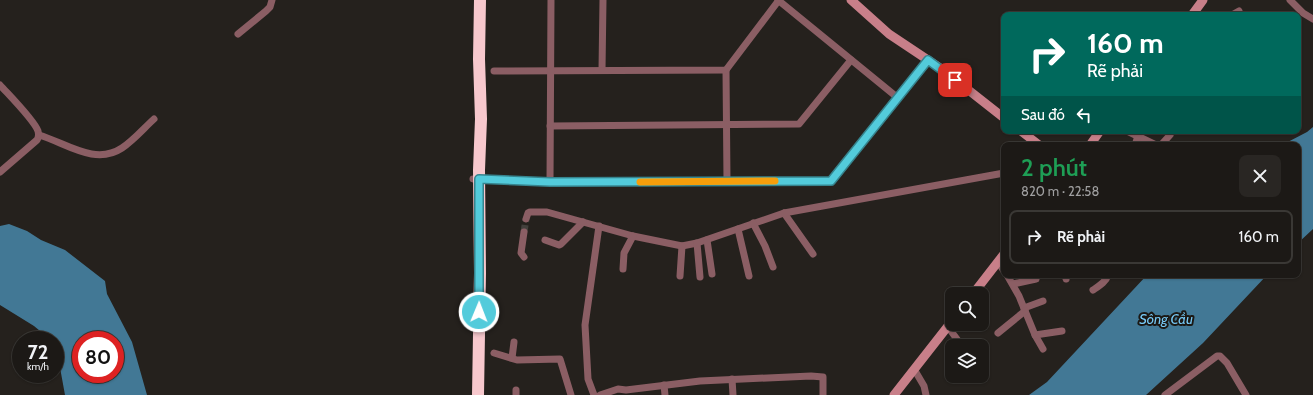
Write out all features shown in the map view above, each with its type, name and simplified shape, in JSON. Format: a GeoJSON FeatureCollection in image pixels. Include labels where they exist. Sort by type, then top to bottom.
{"type":"FeatureCollection","features":[{"type":"Feature","properties":{"kind":"highway"},"geometry":{"type":"LineString","coordinates":[[474,0],[474,121],[480,273],[478,395]]}},
{"type":"Feature","properties":{"kind":"highway"},"geometry":{"type":"LineString","coordinates":[[473,395],[476,179],[481,119],[479,58],[480,0]]}},
{"type":"Feature","properties":{"kind":"street"},"geometry":{"type":"LineString","coordinates":[[238,34],[266,12],[270,7],[272,0]]}},
{"type":"Feature","properties":{"kind":"street"},"geometry":{"type":"LineString","coordinates":[[550,182],[551,0]]}},
{"type":"Feature","properties":{"kind":"street"},"geometry":{"type":"LineString","coordinates":[[602,70],[603,0]]}},
{"type":"Feature","properties":{"kind":"street"},"geometry":{"type":"LineString","coordinates":[[727,181],[726,70],[778,0],[898,98]]}},
{"type":"Feature","properties":{"kind":"street"},"geometry":{"type":"LineString","coordinates":[[851,0],[889,34],[943,70],[1001,116]]}},
{"type":"Feature","properties":{"kind":"street"},"geometry":{"type":"LineString","coordinates":[[1194,12],[1203,0]]}},
{"type":"Feature","properties":{"kind":"street"},"geometry":{"type":"LineString","coordinates":[[1290,0],[1303,13],[1313,19]]}},
{"type":"Feature","properties":{"kind":"street"},"geometry":{"type":"LineString","coordinates":[[550,126],[799,124],[851,60]]}},
{"type":"Feature","properties":{"kind":"street"},"geometry":{"type":"LineString","coordinates":[[476,179],[550,182],[831,181],[928,60]]}},
{"type":"Feature","properties":{"kind":"street"},"geometry":{"type":"LineString","coordinates":[[494,71],[726,70]]}},
{"type":"Feature","properties":{"kind":"street"},"geometry":{"type":"LineString","coordinates":[[0,85],[37,129],[39,135],[37,140],[0,172]]}},
{"type":"Feature","properties":{"kind":"street"},"geometry":{"type":"LineString","coordinates":[[39,135],[82,152],[92,155],[105,155],[124,147],[154,119]]}},
{"type":"Feature","properties":{"kind":"street"},"geometry":{"type":"LineString","coordinates":[[1024,134],[1035,142]]}},
{"type":"Feature","properties":{"kind":"street"},"geometry":{"type":"LineString","coordinates":[[1134,134],[1150,142]]}},
{"type":"Feature","properties":{"kind":"street"},"geometry":{"type":"LineString","coordinates":[[1164,142],[1170,135]]}},
{"type":"Feature","properties":{"kind":"street"},"geometry":{"type":"LineString","coordinates":[[1136,142],[1138,136]]}},
{"type":"Feature","properties":{"kind":"street"},"geometry":{"type":"LineString","coordinates":[[526,220],[528,213],[530,212],[544,212],[633,236],[682,246],[707,240],[784,213],[1001,174]]}},
{"type":"Feature","properties":{"kind":"street"},"geometry":{"type":"LineString","coordinates":[[784,213],[813,254]]}},
{"type":"Feature","properties":{"kind":"street"},"geometry":{"type":"LineString","coordinates":[[545,240],[559,245],[583,222]]}},
{"type":"Feature","properties":{"kind":"street"},"geometry":{"type":"LineString","coordinates":[[753,223],[765,246],[773,267]]}},
{"type":"Feature","properties":{"kind":"street"},"geometry":{"type":"LineString","coordinates":[[594,395],[588,379],[585,322],[599,226]]}},
{"type":"Feature","properties":{"kind":"street"},"geometry":{"type":"LineString","coordinates":[[738,229],[749,276]]}},
{"type":"Feature","properties":{"kind":"street"},"geometry":{"type":"LineString","coordinates":[[524,232],[521,254],[524,257]]}},
{"type":"Feature","properties":{"kind":"street"},"geometry":{"type":"LineString","coordinates":[[623,269],[624,253],[633,236]]}},
{"type":"Feature","properties":{"kind":"street"},"geometry":{"type":"LineString","coordinates":[[707,240],[712,274]]}},
{"type":"Feature","properties":{"kind":"street"},"geometry":{"type":"LineString","coordinates":[[697,243],[700,277]]}},
{"type":"Feature","properties":{"kind":"street"},"geometry":{"type":"LineString","coordinates":[[680,276],[682,246]]}},
{"type":"Feature","properties":{"kind":"street"},"geometry":{"type":"LineString","coordinates":[[978,287],[1001,258]]}},
{"type":"Feature","properties":{"kind":"street"},"geometry":{"type":"LineString","coordinates":[[998,262],[1001,266]]}},
{"type":"Feature","properties":{"kind":"street"},"geometry":{"type":"LineString","coordinates":[[1009,278],[1043,349]]}},
{"type":"Feature","properties":{"kind":"street"},"geometry":{"type":"LineString","coordinates":[[1093,290],[1107,278]]}},
{"type":"Feature","properties":{"kind":"street"},"geometry":{"type":"LineString","coordinates":[[1013,284],[1036,279]]}},
{"type":"Feature","properties":{"kind":"street"},"geometry":{"type":"LineString","coordinates":[[998,333],[1025,310],[1043,301]]}},
{"type":"Feature","properties":{"kind":"street"},"geometry":{"type":"LineString","coordinates":[[894,395],[945,330]]}},
{"type":"Feature","properties":{"kind":"street"},"geometry":{"type":"LineString","coordinates":[[1035,335],[1062,331]]}},
{"type":"Feature","properties":{"kind":"street"},"geometry":{"type":"LineString","coordinates":[[512,358],[514,342]]}},
{"type":"Feature","properties":{"kind":"street"},"geometry":{"type":"LineString","coordinates":[[494,353],[520,360],[560,359],[570,395]]}},
{"type":"Feature","properties":{"kind":"street"},"geometry":{"type":"LineString","coordinates":[[1165,395],[1217,356],[1220,356],[1227,363],[1246,395]]}},
{"type":"Feature","properties":{"kind":"street"},"geometry":{"type":"LineString","coordinates":[[914,369],[924,386],[926,395]]}},
{"type":"Feature","properties":{"kind":"street"},"geometry":{"type":"LineString","coordinates":[[600,395],[618,389],[626,390],[732,379],[821,376],[824,380],[824,395]]}},
{"type":"Feature","properties":{"kind":"street"},"geometry":{"type":"LineString","coordinates":[[732,379],[733,395]]}},
{"type":"Feature","properties":{"kind":"street"},"geometry":{"type":"LineString","coordinates":[[664,385],[665,395]]}},
{"type":"Feature","properties":{"kind":"water"},"geometry":{"type":"Polygon","coordinates":[[[1313,127],[1313,229],[1301,240],[1301,142],[1288,142],[1307,132],[1313,127]]]}},
{"type":"Feature","properties":{"kind":"water"},"geometry":{"type":"Polygon","coordinates":[[[9,224],[27,231],[41,240],[65,250],[105,281],[107,294],[132,342],[147,395],[65,395],[63,383],[64,331],[40,331],[0,305],[0,226],[9,224]]]}},
{"type":"Feature","properties":{"kind":"water","name":"Sông Cầu"},"geometry":{"type":"Polygon","coordinates":[[[1144,278],[1264,278],[1203,343],[1146,395],[1029,395],[1047,382],[1144,278]]]}},
{"type":"Feature","properties":{"kind":"tunnel"},"geometry":{"type":"LineString","coordinates":[[524,232],[526,219]]}},
{"type":"Feature","properties":{"kind":"slow traffic"},"geometry":{"type":"LineString","coordinates":[[640,182],[775,181]]}},
{"type":"Feature","properties":{"kind":"route"},"geometry":{"type":"LineString","coordinates":[[479,312],[479,179],[550,182],[831,181],[928,60],[955,80]]}}]}
